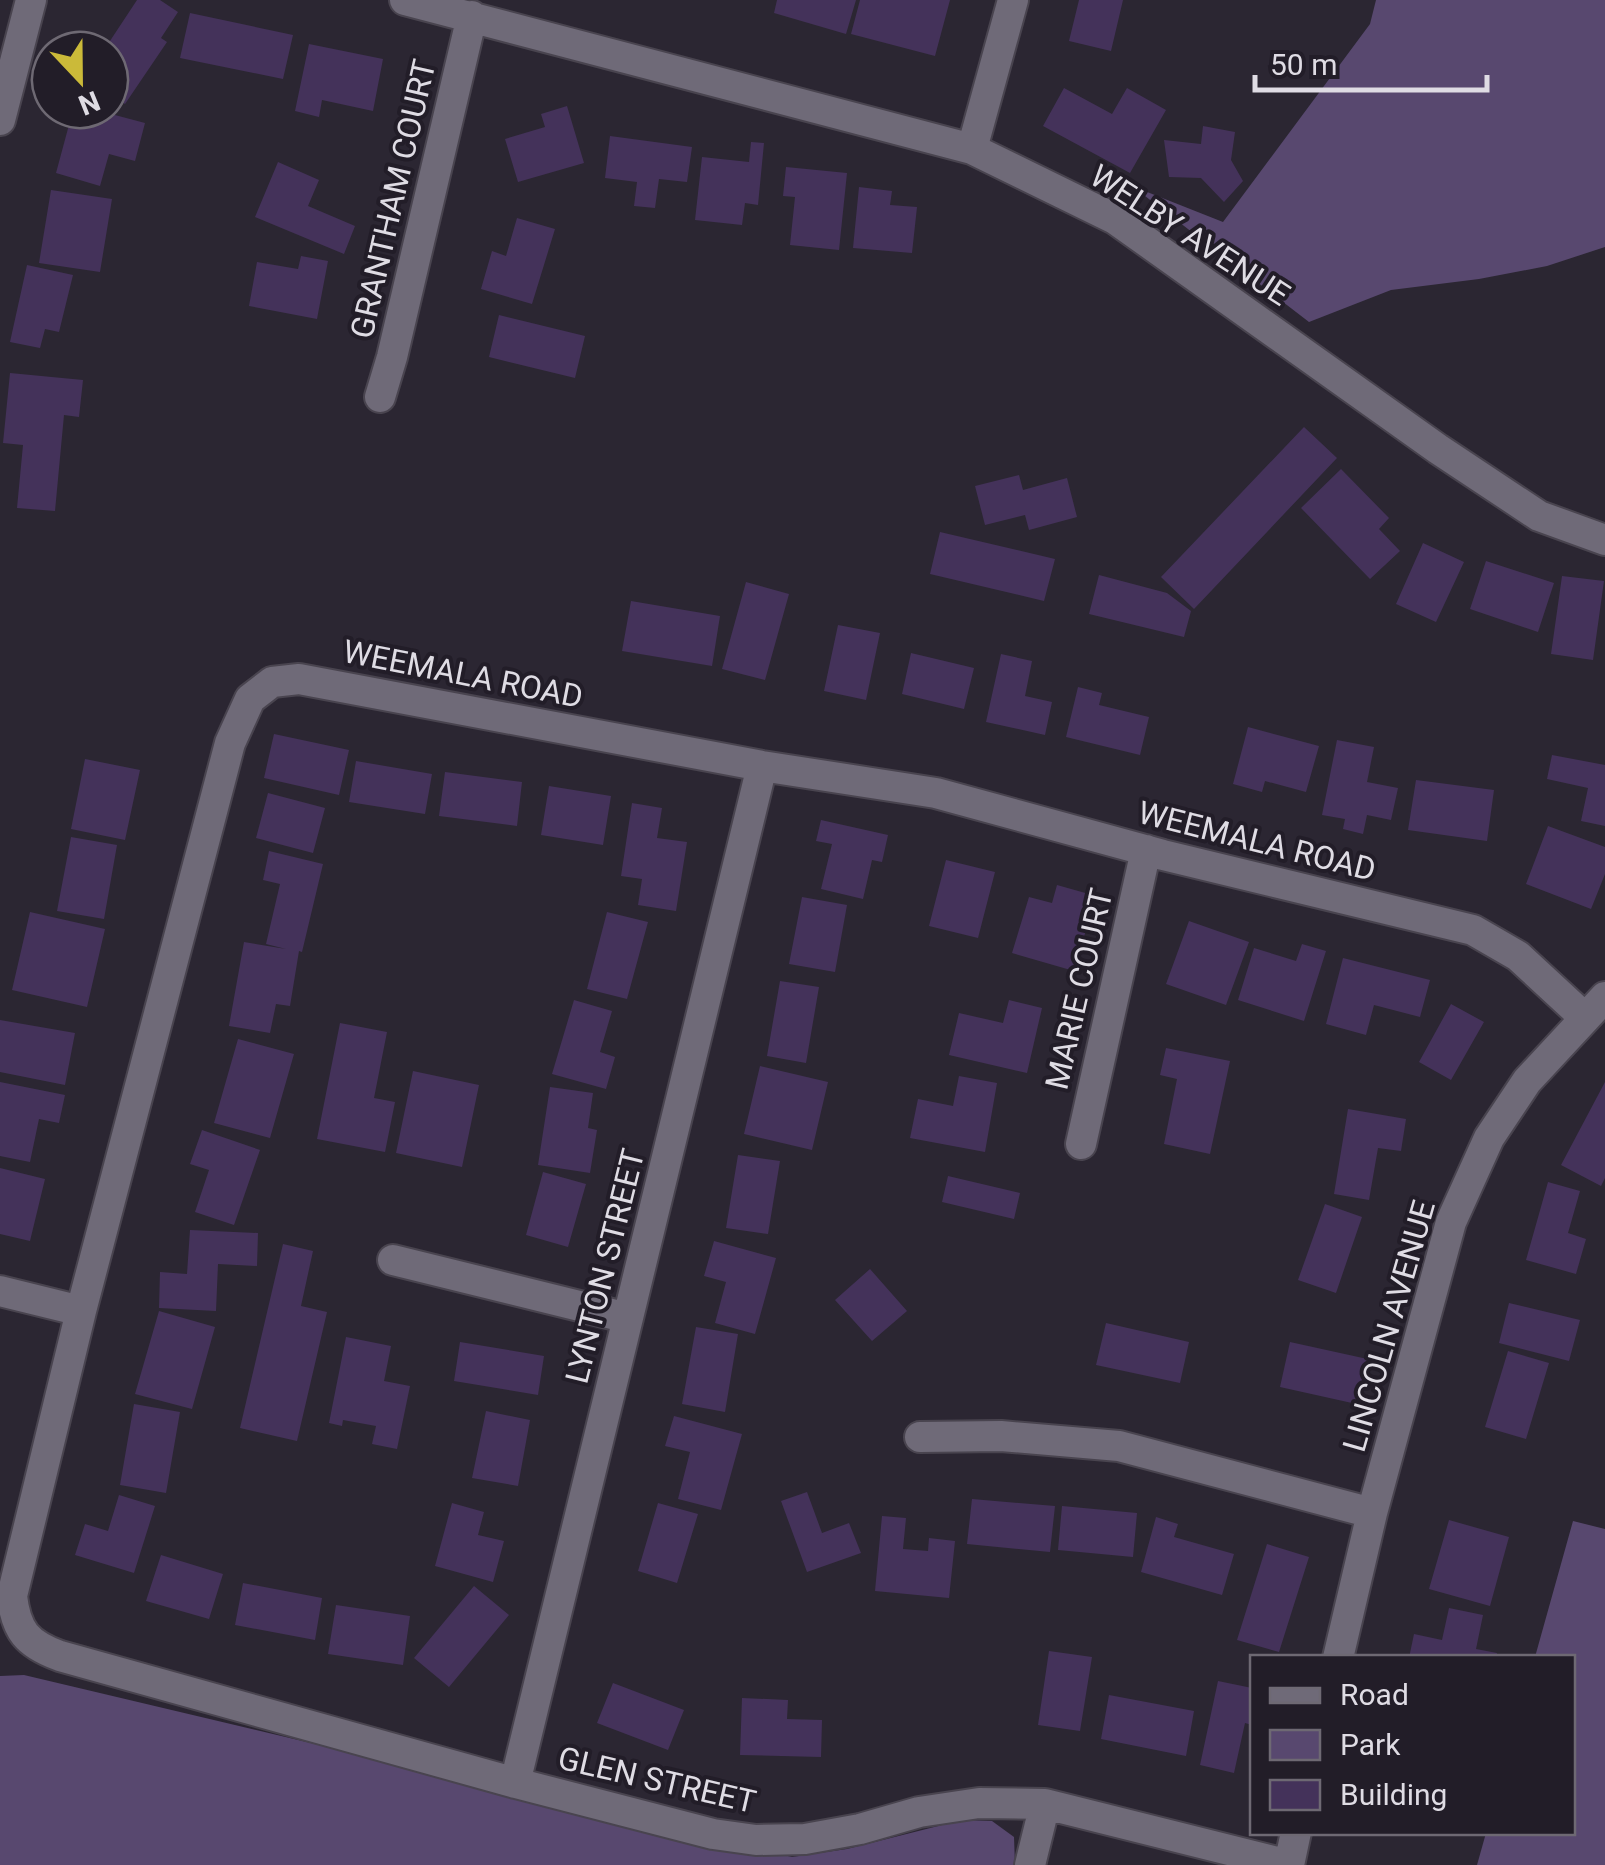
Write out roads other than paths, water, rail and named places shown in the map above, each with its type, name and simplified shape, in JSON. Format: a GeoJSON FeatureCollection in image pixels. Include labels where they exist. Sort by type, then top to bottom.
{"type":"FeatureCollection","features":[{"type":"Feature","properties":{"kind":"street"},"geometry":{"type":"LineString","coordinates":[[0,120],[31,0]]}},
{"type":"Feature","properties":{"kind":"street","name":"WELBY AVENUE"},"geometry":{"type":"LineString","coordinates":[[405,0],[972,149],[1114,220],[1438,450],[1539,516],[1605,540]]}},
{"type":"Feature","properties":{"kind":"street"},"geometry":{"type":"LineString","coordinates":[[972,149],[1013,0]]}},
{"type":"Feature","properties":{"kind":"street","name":"GRANTHAM COURT"},"geometry":{"type":"LineString","coordinates":[[380,398],[472,16]]}},
{"type":"Feature","properties":{"kind":"street","name":"WEEMALA ROAD"},"geometry":{"type":"LineString","coordinates":[[22,1633],[12,1596],[81,1310],[230,742],[250,699],[272,682],[300,679],[762,766],[936,792],[1146,850],[1473,930],[1595,1007]]}},
{"type":"Feature","properties":{"kind":"street","name":"LYNTON STREET"},"geometry":{"type":"LineString","coordinates":[[515,1783],[762,766]]}},
{"type":"Feature","properties":{"kind":"street","name":"MARIE COURT"},"geometry":{"type":"LineString","coordinates":[[1081,1144],[1146,850]]}},
{"type":"Feature","properties":{"kind":"street","name":"LINCOLN AVENUE"},"geometry":{"type":"LineString","coordinates":[[1339,1655],[1372,1513],[1451,1222],[1489,1138],[1528,1080],[1595,1007]]}},
{"type":"Feature","properties":{"kind":"street"},"geometry":{"type":"LineString","coordinates":[[392,1260],[628,1318]]}},
{"type":"Feature","properties":{"kind":"street"},"geometry":{"type":"LineString","coordinates":[[0,1291],[81,1310]]}},
{"type":"Feature","properties":{"kind":"street"},"geometry":{"type":"LineString","coordinates":[[920,1437],[1001,1436],[1120,1446],[1372,1513]]}},
{"type":"Feature","properties":{"kind":"street","name":"GLEN STREET"},"geometry":{"type":"LineString","coordinates":[[22,1633],[60,1656],[713,1834],[756,1840],[805,1838],[860,1829],[919,1812],[979,1804],[1045,1804],[1289,1865]]}},
{"type":"Feature","properties":{"kind":"street"},"geometry":{"type":"LineString","coordinates":[[1030,1865],[1045,1804]]}},
{"type":"Feature","properties":{"kind":"street"},"geometry":{"type":"LineString","coordinates":[[1289,1865],[1295,1835]]}}]}
